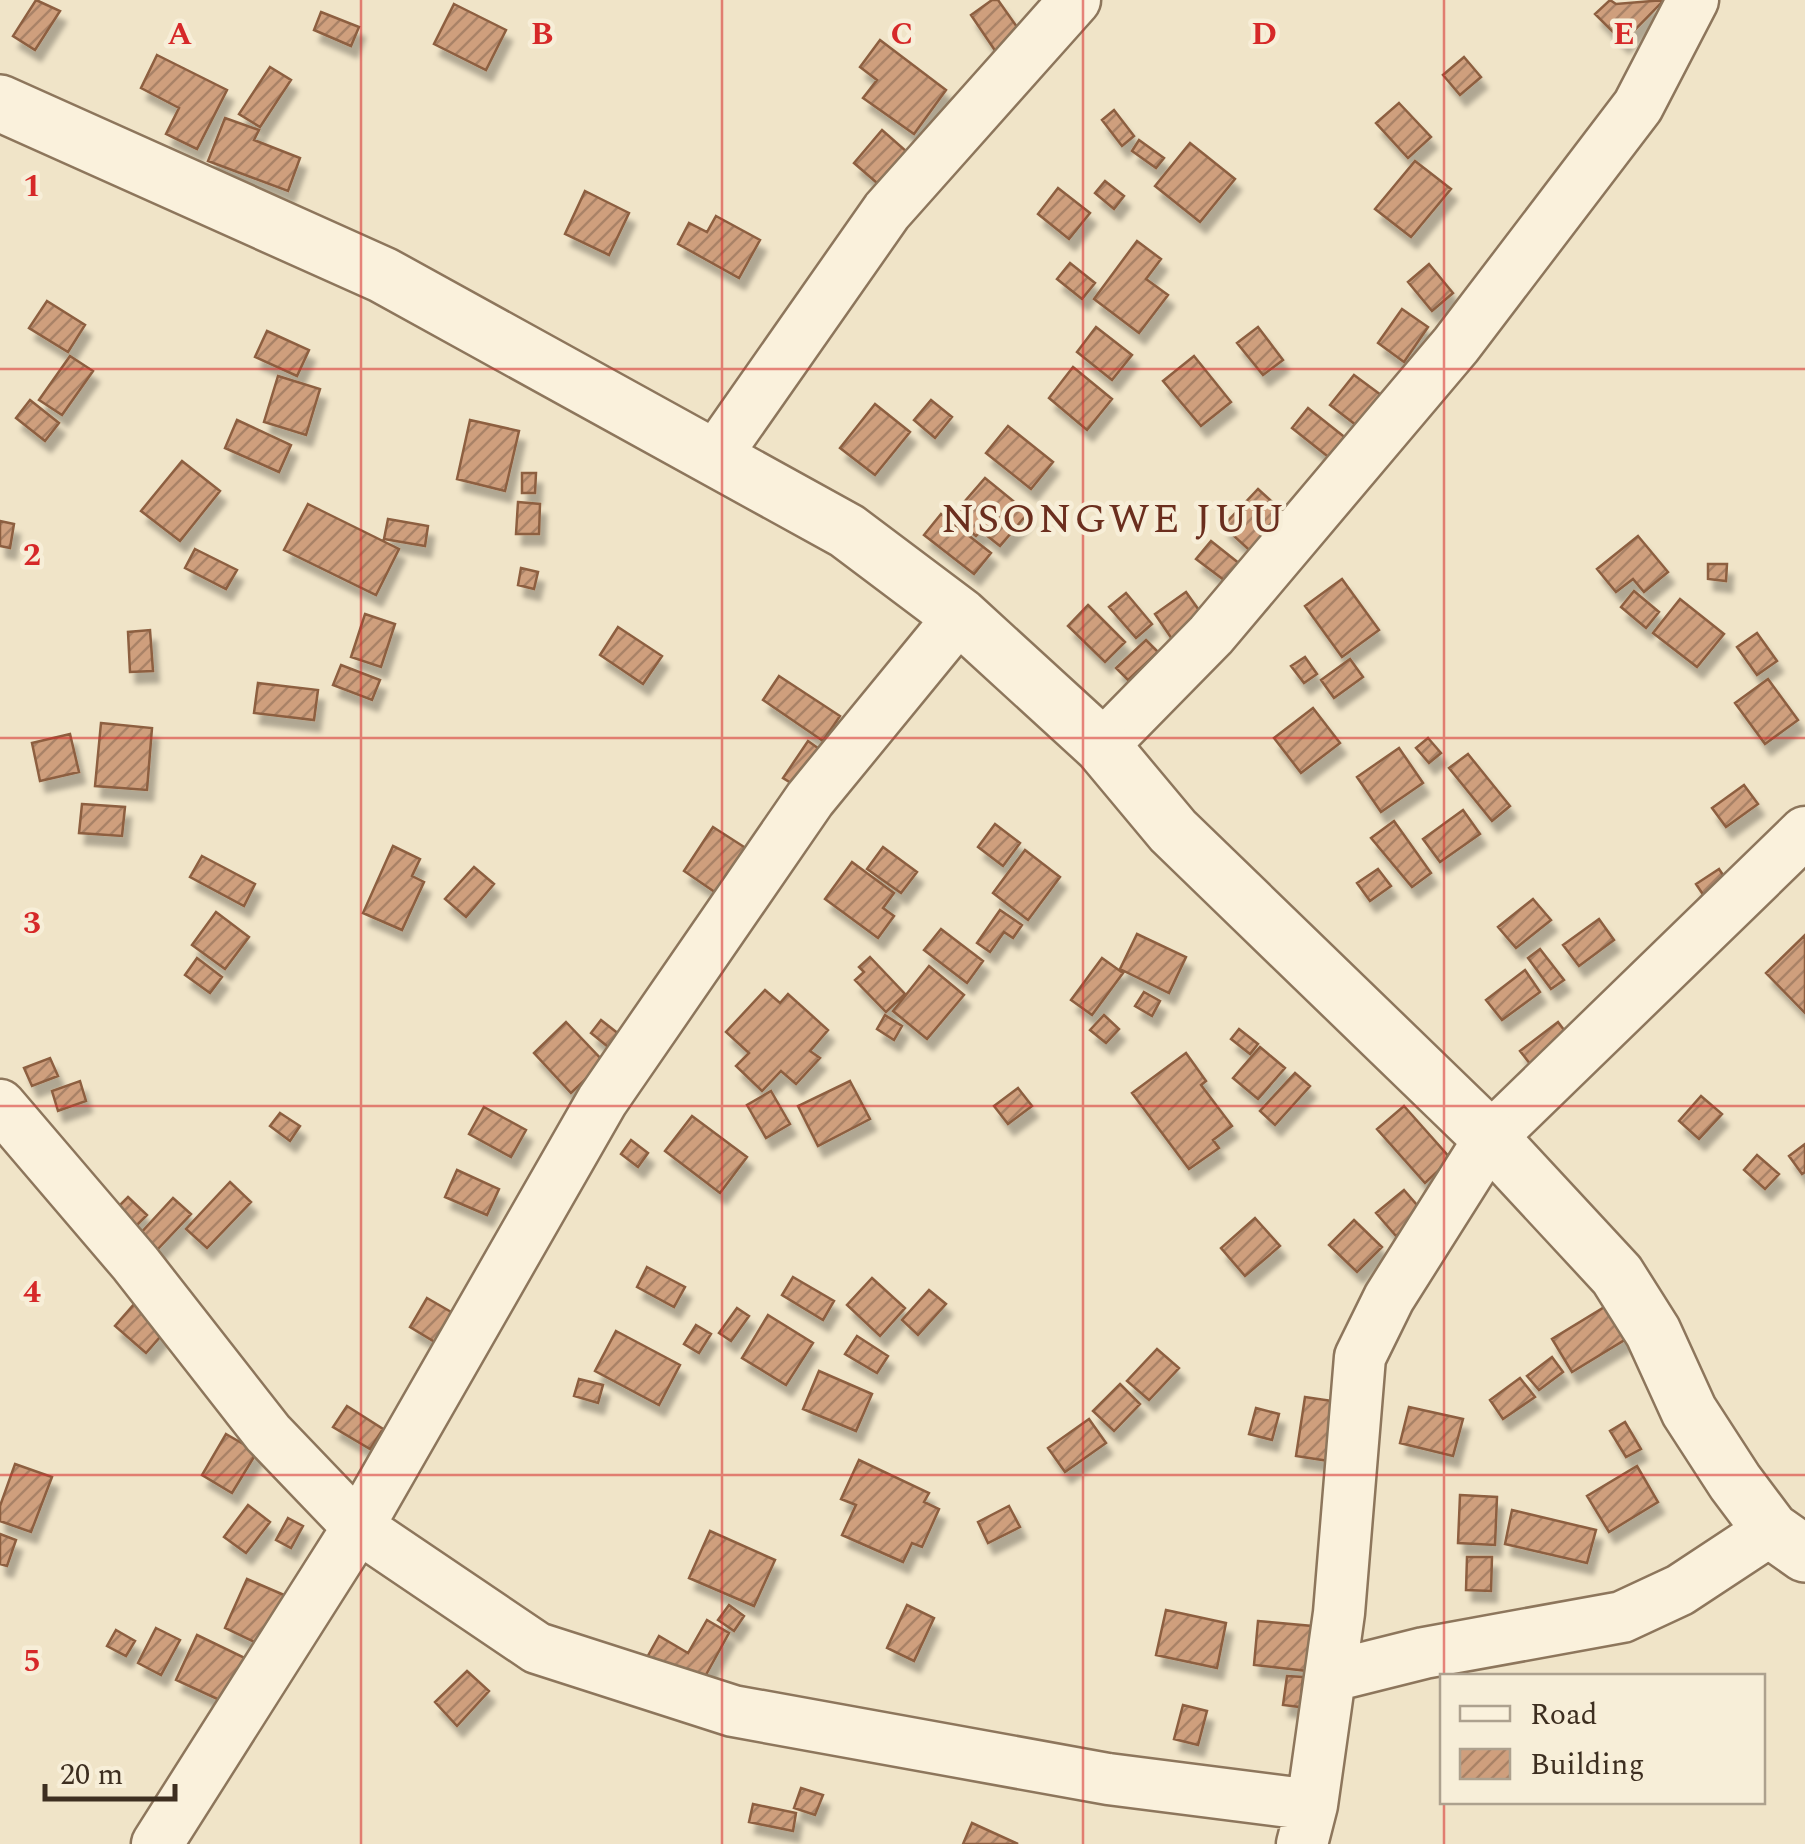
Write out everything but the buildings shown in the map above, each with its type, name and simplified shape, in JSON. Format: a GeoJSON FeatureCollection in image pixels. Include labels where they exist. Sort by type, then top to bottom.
{"type":"FeatureCollection","features":[{"type":"Feature","properties":{"kind":"street"},"geometry":{"type":"LineString","coordinates":[[714,458],[887,212],[1075,0]]}},
{"type":"Feature","properties":{"kind":"street"},"geometry":{"type":"LineString","coordinates":[[1102,746],[1211,634],[1456,345],[1638,106],[1692,0]]}},
{"type":"Feature","properties":{"kind":"street"},"geometry":{"type":"LineString","coordinates":[[0,104],[382,275],[848,532],[960,616],[1102,746],[1173,832],[1490,1138],[1617,1275],[1653,1332],[1689,1412],[1788,1542],[1622,1617],[1424,1654],[1332,1676]]}},
{"type":"Feature","properties":{"kind":"street"},"geometry":{"type":"LineString","coordinates":[[157,1844],[358,1527],[602,1101],[810,799],[960,616]]}},
{"type":"Feature","properties":{"kind":"street"},"geometry":{"type":"LineString","coordinates":[[0,1105],[144,1274],[268,1433],[358,1527],[537,1648],[733,1712],[1108,1780],[1307,1825],[1332,1676],[1360,1357],[1388,1298],[1490,1138],[1805,832]]}},
{"type":"Feature","properties":{"kind":"district","name":"NSONGWE JUU"},"geometry":{"type":"Point","coordinates":[1114,519]}}]}
